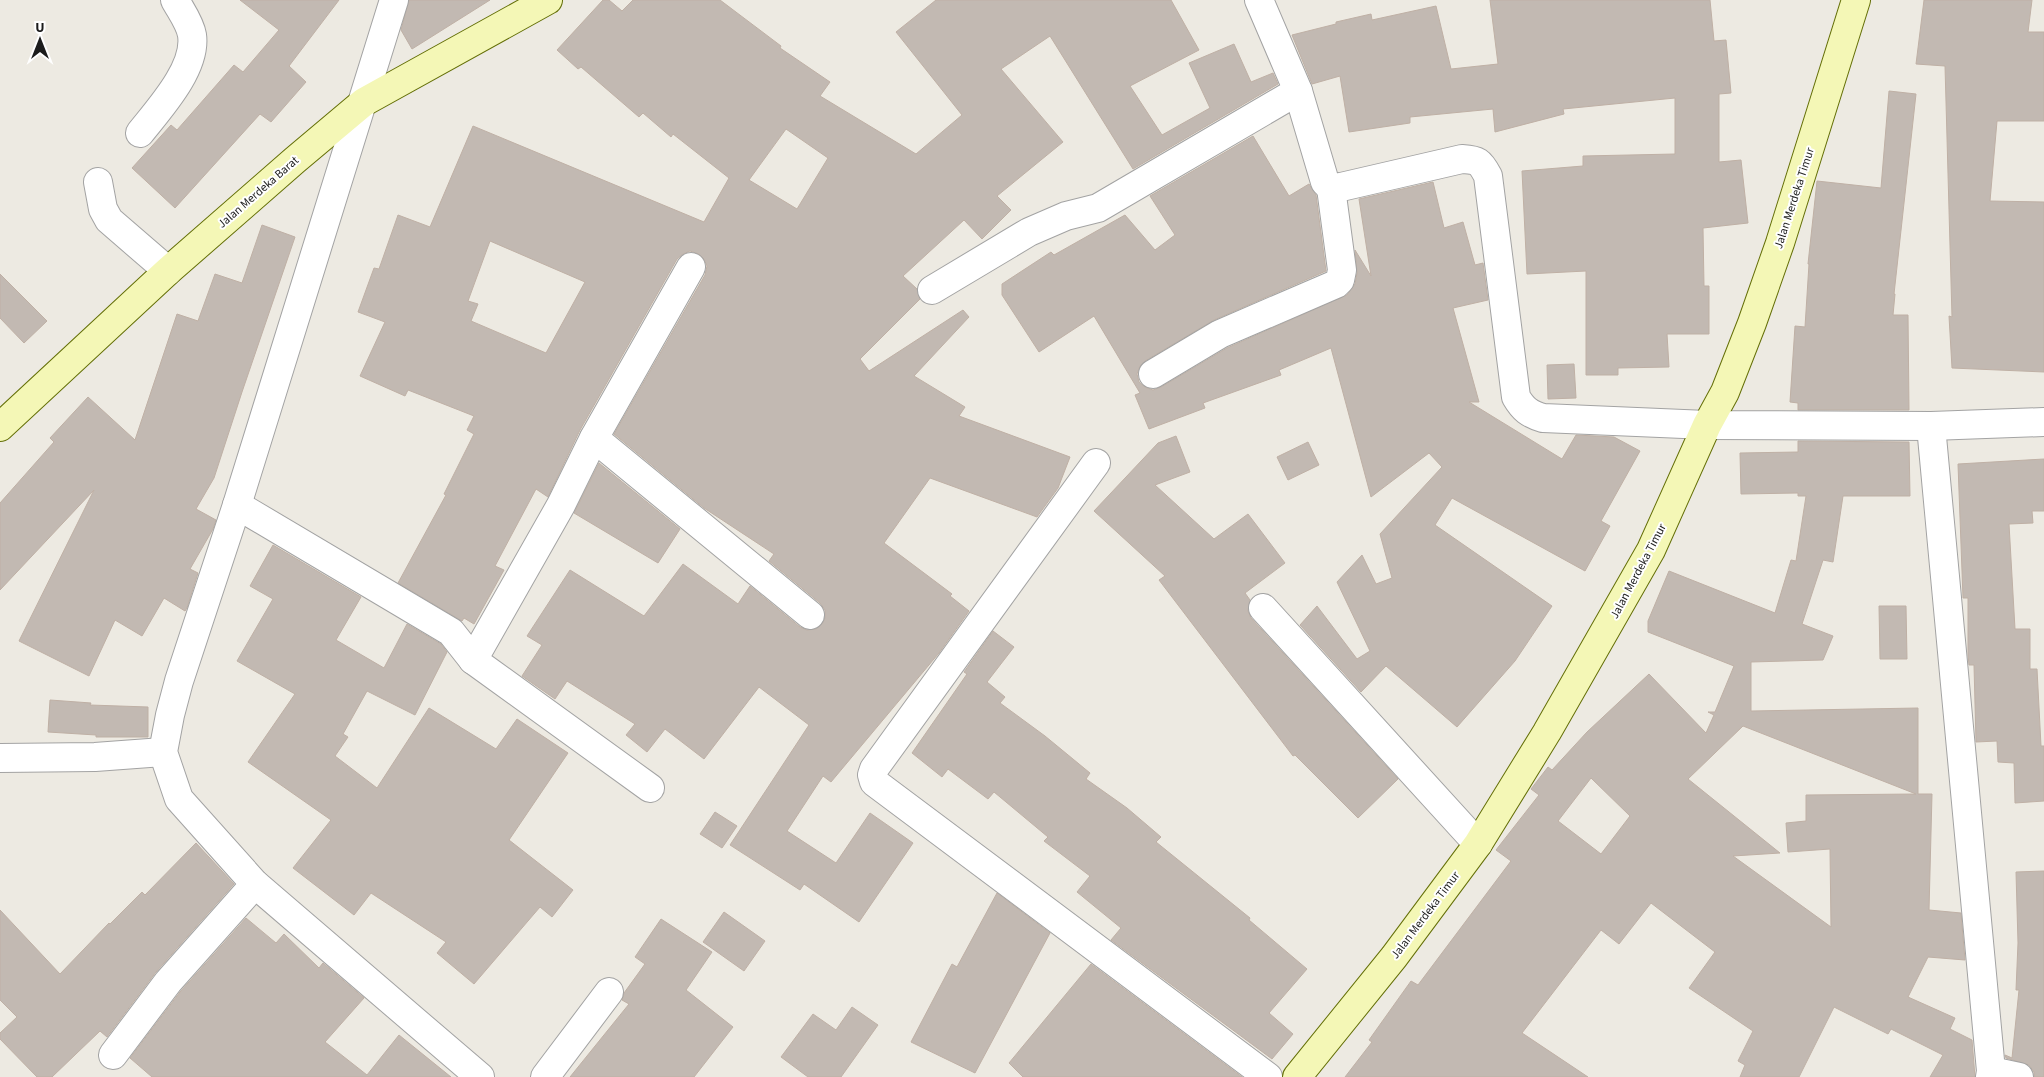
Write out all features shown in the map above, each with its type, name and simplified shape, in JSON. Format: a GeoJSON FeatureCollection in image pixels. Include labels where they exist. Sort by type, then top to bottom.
{"type":"FeatureCollection","features":[{"type":"Feature","properties":{"kind":"main road","name":"Jalan Merdeka Barat"},"geometry":{"type":"LineString","coordinates":[[0,427],[168,271],[301,154],[364,102],[548,0]]}},
{"type":"Feature","properties":{"kind":"main road","name":"Jalan Merdeka Timur"},"geometry":{"type":"LineString","coordinates":[[1297,1077],[1394,957],[1478,844],[1547,732],[1651,550],[1707,425],[1725,392],[1780,243],[1856,0]]}},
{"type":"Feature","properties":{"kind":"street"},"geometry":{"type":"LineString","coordinates":[[140,133],[179,83],[193,47],[192,34],[175,0]]}},
{"type":"Feature","properties":{"kind":"street"},"geometry":{"type":"LineString","coordinates":[[394,0],[364,102],[237,505],[179,681],[163,752],[179,799],[256,884],[480,1077]]}},
{"type":"Feature","properties":{"kind":"street"},"geometry":{"type":"LineString","coordinates":[[1153,374],[1220,334],[1336,284],[1340,280],[1342,270],[1331,188],[1326,182],[1298,92],[1259,0]]}},
{"type":"Feature","properties":{"kind":"street"},"geometry":{"type":"LineString","coordinates":[[932,290],[1029,232],[1066,216],[1098,208],[1298,92]]}},
{"type":"Feature","properties":{"kind":"street"},"geometry":{"type":"LineString","coordinates":[[1331,188],[1462,159],[1474,160],[1482,164],[1488,176],[1516,397],[1522,408],[1530,414],[1543,418],[1707,425],[1930,426],[2044,422]]}},
{"type":"Feature","properties":{"kind":"street"},"geometry":{"type":"LineString","coordinates":[[98,182],[103,209],[109,220],[168,271]]}},
{"type":"Feature","properties":{"kind":"street"},"geometry":{"type":"LineString","coordinates":[[473,660],[561,505],[594,438],[691,267]]}},
{"type":"Feature","properties":{"kind":"street"},"geometry":{"type":"LineString","coordinates":[[1930,426],[1990,1074],[2019,1077]]}},
{"type":"Feature","properties":{"kind":"street"},"geometry":{"type":"LineString","coordinates":[[594,438],[810,615]]}},
{"type":"Feature","properties":{"kind":"street"},"geometry":{"type":"LineString","coordinates":[[1096,463],[874,769],[872,775],[874,782],[1268,1077]]}},
{"type":"Feature","properties":{"kind":"street"},"geometry":{"type":"LineString","coordinates":[[237,505],[451,632],[473,660],[650,788]]}},
{"type":"Feature","properties":{"kind":"street"},"geometry":{"type":"LineString","coordinates":[[1263,608],[1478,844]]}},
{"type":"Feature","properties":{"kind":"street"},"geometry":{"type":"LineString","coordinates":[[0,758],[95,757],[163,752]]}},
{"type":"Feature","properties":{"kind":"street"},"geometry":{"type":"LineString","coordinates":[[113,1055],[168,982],[256,884]]}},
{"type":"Feature","properties":{"kind":"street"},"geometry":{"type":"LineString","coordinates":[[545,1077],[609,992]]}},
{"type":"Feature","properties":{"kind":"building"},"geometry":{"type":"Polygon","coordinates":[[[240,0],[339,0],[289,66],[306,82],[271,122],[260,114],[175,208],[132,168],[171,125],[177,130],[234,65],[243,72],[279,30],[240,0]]]}},
{"type":"Feature","properties":{"kind":"building"},"geometry":{"type":"Polygon","coordinates":[[[409,0],[490,0],[412,49],[401,30],[409,0]]]}},
{"type":"Feature","properties":{"kind":"building"},"geometry":{"type":"Polygon","coordinates":[[[603,0],[609,0],[622,11],[633,0],[720,0],[781,46],[780,48],[830,82],[820,96],[916,154],[962,115],[896,32],[936,0],[1171,0],[1199,50],[1130,86],[1162,135],[1210,108],[1189,63],[1234,44],[1251,82],[1273,73],[1278,84],[1133,169],[1050,36],[1001,69],[1063,142],[997,196],[1011,210],[982,239],[964,220],[903,276],[917,289],[920,299],[860,359],[869,371],[963,310],[969,317],[914,376],[965,407],[959,416],[1070,457],[1058,488],[1037,517],[930,478],[884,543],[952,594],[950,596],[969,611],[939,653],[831,782],[823,776],[787,831],[836,863],[870,813],[913,843],[859,922],[804,884],[800,890],[730,845],[809,725],[759,687],[704,759],[665,729],[647,752],[626,735],[635,724],[567,681],[555,699],[522,676],[542,645],[527,636],[570,570],[644,616],[683,564],[738,604],[750,586],[800,627],[807,630],[816,629],[825,618],[825,610],[820,603],[769,561],[774,554],[704,508],[614,434],[705,275],[707,266],[699,254],[690,251],[677,259],[580,430],[548,497],[536,489],[495,566],[504,570],[474,624],[464,618],[462,621],[398,583],[446,495],[444,494],[474,434],[467,430],[474,416],[408,390],[405,396],[360,376],[385,322],[358,312],[374,268],[379,269],[398,215],[430,227],[473,126],[704,222],[729,178],[673,134],[671,137],[643,113],[639,117],[581,67],[578,69],[557,50],[603,0]],[[786,129],[749,180],[797,209],[828,158],[786,129]],[[490,241],[468,301],[478,304],[471,321],[546,353],[585,282],[490,241]]]}},
{"type":"Feature","properties":{"kind":"building"},"geometry":{"type":"Polygon","coordinates":[[[1490,0],[1710,0],[1714,41],[1726,40],[1731,93],[1719,94],[1719,162],[1741,160],[1748,223],[1703,228],[1704,286],[1709,286],[1709,334],[1667,334],[1669,367],[1618,368],[1618,375],[1586,375],[1586,271],[1527,274],[1522,171],[1583,166],[1583,156],[1675,154],[1675,98],[1563,109],[1564,114],[1495,132],[1493,109],[1410,117],[1410,123],[1349,132],[1340,76],[1312,84],[1292,35],[1371,14],[1372,20],[1436,6],[1451,69],[1498,64],[1490,0]]]}},
{"type":"Feature","properties":{"kind":"building"},"geometry":{"type":"Polygon","coordinates":[[[1924,0],[2032,0],[2028,32],[2044,32],[2044,121],[1997,121],[1990,201],[2044,202],[2044,372],[1952,368],[1949,316],[1952,317],[1945,66],[1916,64],[1924,0]]]}},
{"type":"Feature","properties":{"kind":"building"},"geometry":{"type":"Polygon","coordinates":[[[1889,91],[1916,94],[1893,315],[1908,315],[1909,410],[1798,410],[1798,403],[1790,402],[1795,326],[1805,327],[1808,264],[1817,181],[1881,188],[1889,91]]]}},
{"type":"Feature","properties":{"kind":"building"},"geometry":{"type":"Polygon","coordinates":[[[1253,136],[1289,196],[1309,184],[1316,195],[1326,271],[1214,320],[1145,361],[1140,366],[1137,374],[1139,382],[1145,387],[1153,390],[1161,387],[1227,348],[1347,295],[1355,284],[1357,273],[1355,250],[1371,276],[1359,199],[1433,182],[1444,228],[1463,222],[1475,265],[1483,263],[1488,300],[1453,308],[1479,402],[1469,402],[1562,459],[1576,435],[1614,437],[1640,451],[1601,521],[1610,526],[1585,571],[1452,498],[1435,525],[1552,606],[1515,661],[1457,727],[1386,666],[1361,692],[1300,625],[1317,606],[1357,659],[1370,651],[1337,582],[1362,555],[1376,584],[1392,578],[1380,534],[1442,467],[1429,453],[1371,497],[1331,348],[1279,370],[1281,375],[1203,403],[1205,408],[1149,429],[1135,395],[1140,393],[1094,316],[1039,352],[1002,295],[1002,284],[1051,252],[1054,255],[1125,215],[1155,250],[1175,235],[1150,196],[1253,136]]]}},
{"type":"Feature","properties":{"kind":"building"},"geometry":{"type":"Polygon","coordinates":[[[262,225],[295,237],[214,478],[196,509],[216,520],[213,529],[190,569],[198,573],[187,608],[185,611],[164,598],[142,636],[115,620],[89,676],[19,641],[94,490],[0,590],[0,503],[54,442],[50,438],[88,397],[135,440],[177,314],[198,321],[215,274],[242,283],[262,225]]]}},
{"type":"Feature","properties":{"kind":"building"},"geometry":{"type":"Polygon","coordinates":[[[0,274],[47,321],[24,343],[0,318],[0,274]]]}},
{"type":"Feature","properties":{"kind":"building"},"geometry":{"type":"Polygon","coordinates":[[[1574,364],[1576,398],[1548,399],[1547,365],[1574,364]]]}},
{"type":"Feature","properties":{"kind":"building"},"geometry":{"type":"Polygon","coordinates":[[[1176,436],[1190,472],[1155,485],[1214,539],[1248,514],[1285,563],[1245,593],[1250,600],[1248,611],[1251,618],[1398,779],[1358,818],[1295,755],[1293,756],[1159,580],[1165,576],[1094,511],[1158,443],[1176,436]]]}},
{"type":"Feature","properties":{"kind":"building"},"geometry":{"type":"Polygon","coordinates":[[[1798,441],[1909,442],[1910,496],[1843,496],[1833,562],[1823,560],[1802,624],[1833,636],[1823,660],[1751,662],[1751,711],[1918,708],[1918,794],[1932,794],[1929,910],[1961,913],[1965,960],[1928,957],[1908,997],[1955,1018],[1950,1029],[1972,1040],[1975,1077],[1930,1077],[1943,1055],[1891,1029],[1888,1034],[1834,1007],[1799,1077],[1740,1077],[1745,1065],[1738,1061],[1753,1031],[1689,988],[1715,952],[1651,903],[1619,944],[1601,930],[1522,1033],[1588,1077],[1345,1077],[1372,1042],[1369,1040],[1411,981],[1418,985],[1511,861],[1496,850],[1539,795],[1531,789],[1548,767],[1552,770],[1587,732],[1649,674],[1706,733],[1714,715],[1708,712],[1715,712],[1734,666],[1648,632],[1648,621],[1669,571],[1775,613],[1791,560],[1796,561],[1806,496],[1798,496],[1798,493],[1741,494],[1740,453],[1798,452],[1798,441]],[[1743,726],[1688,779],[1780,853],[1733,856],[1831,927],[1830,849],[1788,852],[1786,823],[1806,821],[1806,795],[1916,794],[1743,726]],[[1591,778],[1558,821],[1601,854],[1630,816],[1591,778]]]}},
{"type":"Feature","properties":{"kind":"building"},"geometry":{"type":"Polygon","coordinates":[[[1308,442],[1319,465],[1288,480],[1277,457],[1308,442]]]}},
{"type":"Feature","properties":{"kind":"building"},"geometry":{"type":"Polygon","coordinates":[[[2044,459],[2044,511],[2032,511],[2033,523],[2009,524],[2015,629],[2030,629],[2030,669],[2037,669],[2041,746],[2044,746],[2044,801],[2015,803],[2014,763],[1998,762],[1997,741],[1976,742],[1974,665],[1969,665],[1968,655],[1968,598],[1963,598],[1958,464],[2044,459]]]}},
{"type":"Feature","properties":{"kind":"building"},"geometry":{"type":"Polygon","coordinates":[[[599,463],[680,529],[658,563],[574,513],[599,463]]]}},
{"type":"Feature","properties":{"kind":"building"},"geometry":{"type":"Polygon","coordinates":[[[273,545],[361,597],[336,640],[384,668],[407,624],[441,644],[447,652],[415,715],[367,691],[343,734],[348,737],[335,756],[377,788],[429,708],[496,749],[517,719],[568,753],[509,840],[573,890],[552,917],[540,907],[474,984],[437,953],[446,942],[371,893],[354,915],[293,868],[331,820],[248,762],[295,694],[237,661],[273,599],[250,586],[273,545]]]}},
{"type":"Feature","properties":{"kind":"building"},"geometry":{"type":"Polygon","coordinates":[[[1879,606],[1906,606],[1907,659],[1880,659],[1879,606]]]}},
{"type":"Feature","properties":{"kind":"building"},"geometry":{"type":"Polygon","coordinates":[[[993,631],[1014,647],[987,682],[1005,697],[1000,703],[1045,736],[1090,773],[1086,779],[1127,808],[1161,837],[1156,842],[1250,918],[1249,920],[1307,969],[1269,1013],[1293,1034],[1272,1059],[1111,940],[1121,928],[1077,892],[1090,876],[1044,841],[1048,837],[994,792],[988,799],[948,769],[942,777],[912,753],[967,674],[964,672],[993,631]]]}},
{"type":"Feature","properties":{"kind":"building"},"geometry":{"type":"Polygon","coordinates":[[[50,700],[91,703],[90,705],[148,707],[148,737],[96,737],[96,735],[48,732],[50,700]]]}},
{"type":"Feature","properties":{"kind":"building"},"geometry":{"type":"Polygon","coordinates":[[[715,812],[737,826],[722,848],[700,834],[715,812]]]}},
{"type":"Feature","properties":{"kind":"building"},"geometry":{"type":"Polygon","coordinates":[[[196,843],[234,884],[156,972],[107,1037],[100,1031],[52,1077],[37,1077],[0,1039],[0,1033],[17,1017],[0,1000],[0,910],[60,974],[109,923],[142,892],[145,895],[196,843]]]}},
{"type":"Feature","properties":{"kind":"building"},"geometry":{"type":"Polygon","coordinates":[[[2044,871],[2044,1077],[2034,1077],[2034,1072],[2029,1065],[2006,1058],[2005,1055],[2012,1058],[2019,990],[2016,990],[2018,943],[2016,872],[2044,871]]]}},
{"type":"Feature","properties":{"kind":"building"},"geometry":{"type":"Polygon","coordinates":[[[997,893],[1050,933],[975,1073],[911,1042],[952,964],[957,967],[997,893]]]}},
{"type":"Feature","properties":{"kind":"building"},"geometry":{"type":"Polygon","coordinates":[[[724,912],[765,941],[744,971],[703,942],[724,912]]]}},
{"type":"Feature","properties":{"kind":"building"},"geometry":{"type":"Polygon","coordinates":[[[246,918],[276,943],[284,934],[319,968],[323,963],[364,998],[325,1042],[367,1075],[399,1035],[451,1077],[152,1077],[130,1058],[180,992],[246,918]]]}},
{"type":"Feature","properties":{"kind":"building"},"geometry":{"type":"Polygon","coordinates":[[[661,919],[712,952],[686,990],[733,1027],[694,1077],[570,1077],[629,1004],[622,1000],[624,993],[645,964],[635,957],[661,919]]]}},
{"type":"Feature","properties":{"kind":"building"},"geometry":{"type":"Polygon","coordinates":[[[1091,964],[1242,1077],[1023,1077],[1009,1063],[1091,964]]]}},
{"type":"Feature","properties":{"kind":"building"},"geometry":{"type":"Polygon","coordinates":[[[852,1007],[878,1025],[841,1077],[808,1077],[781,1057],[813,1014],[836,1030],[852,1007]]]}}]}
